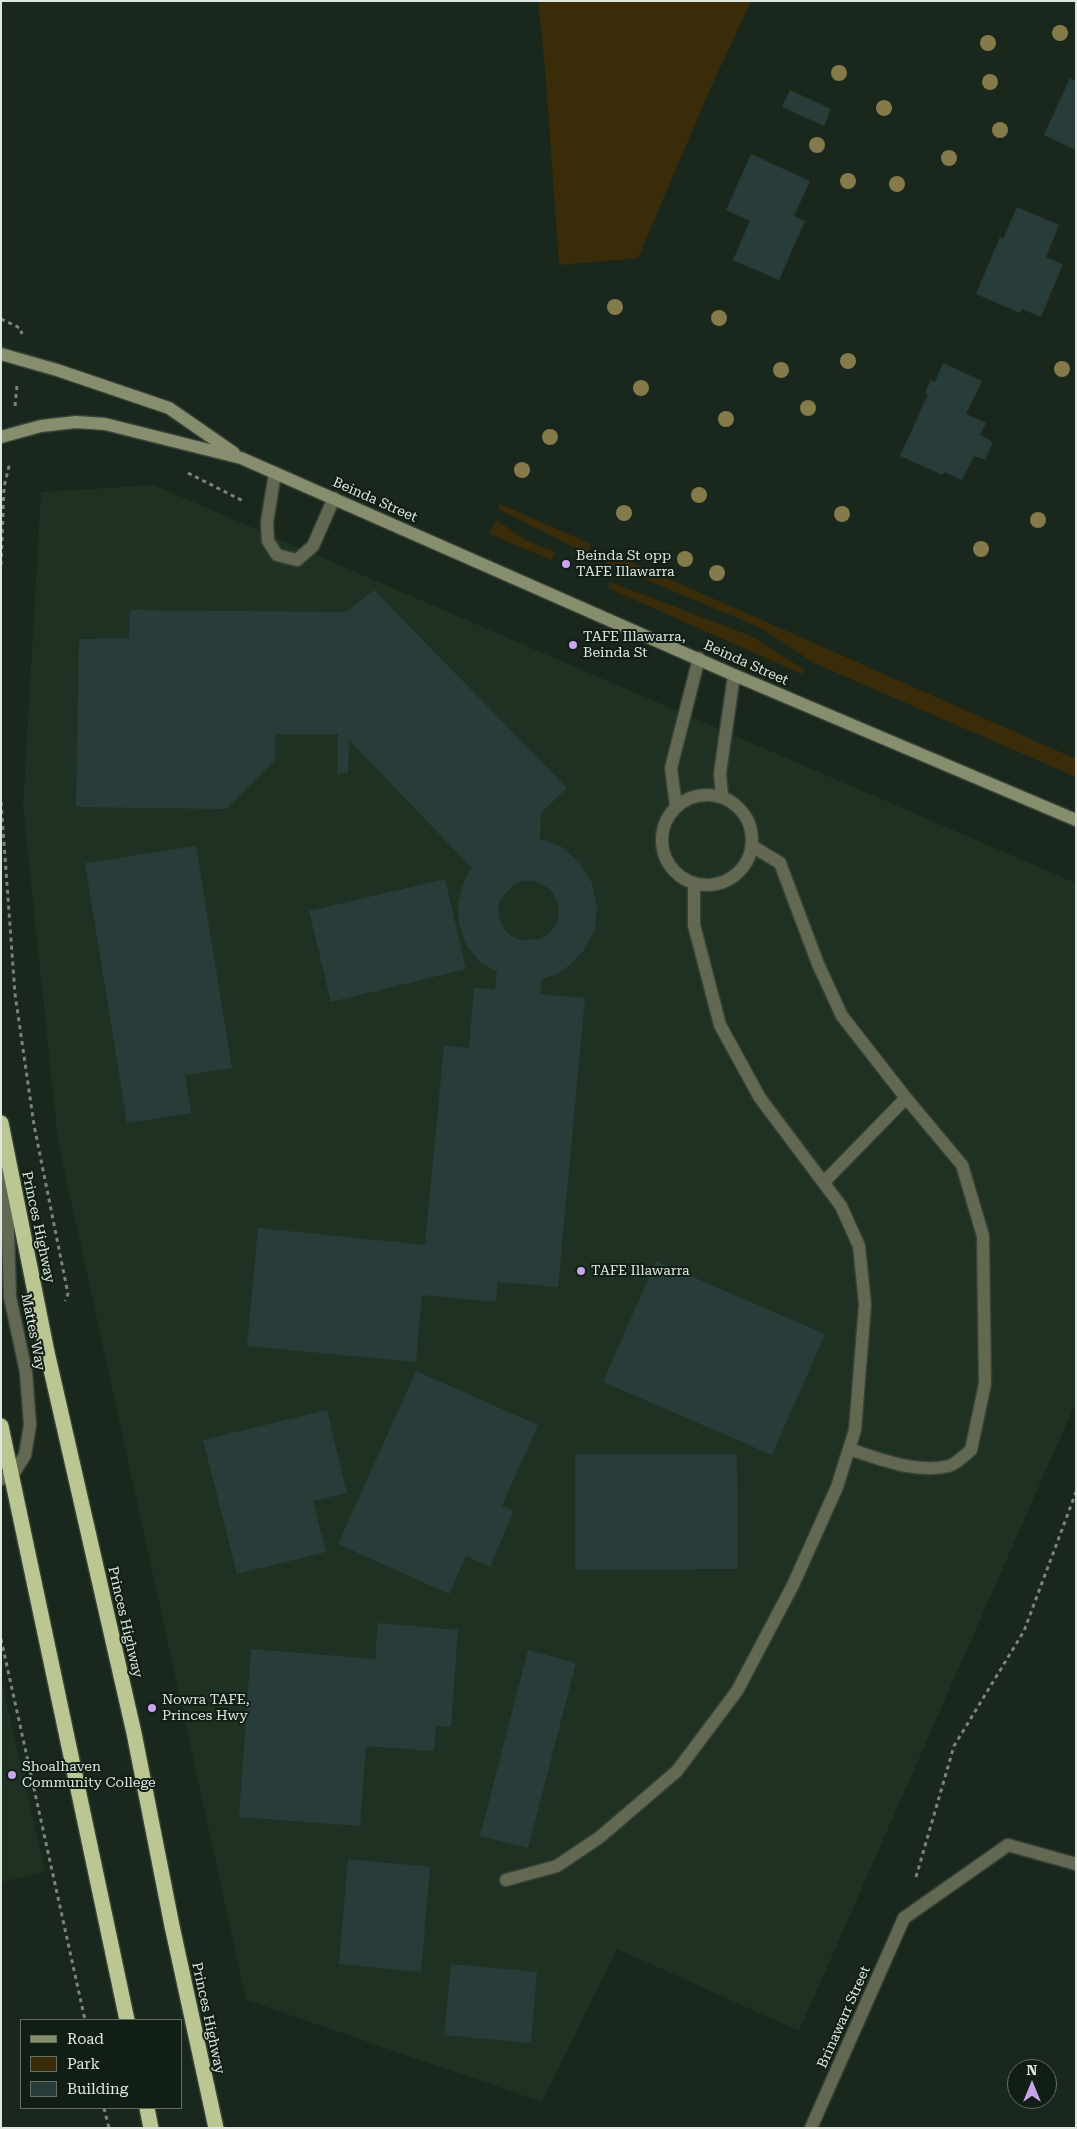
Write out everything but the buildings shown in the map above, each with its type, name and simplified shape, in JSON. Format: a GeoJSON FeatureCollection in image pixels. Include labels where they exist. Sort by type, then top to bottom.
{"type":"FeatureCollection","features":[{"type":"Feature","properties":{"kind":"highway","name":"Princes Highway"},"geometry":{"type":"LineString","coordinates":[[1,1124],[48,1352],[134,1733],[172,1926],[216,2128]]}},
{"type":"Feature","properties":{"kind":"highway"},"geometry":{"type":"LineString","coordinates":[[1,1426],[7,1478],[127,2019]]}},
{"type":"Feature","properties":{"kind":"highway"},"geometry":{"type":"LineString","coordinates":[[147,2109],[151,2128]]}},
{"type":"Feature","properties":{"kind":"street","name":"Beinda Street"},"geometry":{"type":"LineString","coordinates":[[1,354],[57,370],[169,408],[241,458]]}},
{"type":"Feature","properties":{"kind":"street","name":"Beinda Street"},"geometry":{"type":"LineString","coordinates":[[7,435],[50,425],[76,422],[106,424],[241,458],[700,658],[734,675],[1076,820]]}},
{"type":"Feature","properties":{"kind":"street"},"geometry":{"type":"LineString","coordinates":[[275,473],[267,522],[268,541],[277,555],[297,560],[313,546],[334,498]]}},
{"type":"Feature","properties":{"kind":"street"},"geometry":{"type":"LineString","coordinates":[[676,806],[671,768],[700,658]]}},
{"type":"Feature","properties":{"kind":"street"},"geometry":{"type":"LineString","coordinates":[[722,797],[720,773],[734,675]]}},
{"type":"Feature","properties":{"kind":"street"},"geometry":{"type":"LineString","coordinates":[[710,794],[722,797],[735,804],[746,816],[752,830],[752,846],[748,861],[738,873],[725,882],[709,885],[694,883],[680,876],[669,864],[663,850],[662,834],[667,819],[676,806],[698,795],[710,794]]}},
{"type":"Feature","properties":{"kind":"street"},"geometry":{"type":"LineString","coordinates":[[752,846],[780,863],[799,918],[842,1016],[906,1098],[962,1165],[983,1236],[985,1384],[971,1450],[950,1466],[924,1468],[892,1463],[849,1449]]}},
{"type":"Feature","properties":{"kind":"street"},"geometry":{"type":"LineString","coordinates":[[506,1880],[557,1866],[600,1837],[677,1771],[737,1691],[793,1585],[837,1487],[855,1430],[864,1304],[860,1246],[841,1206],[760,1098],[720,1025],[694,925],[694,883]]}},
{"type":"Feature","properties":{"kind":"street"},"geometry":{"type":"LineString","coordinates":[[824,1182],[906,1098]]}},
{"type":"Feature","properties":{"kind":"street","name":"Mattes Way"},"geometry":{"type":"LineString","coordinates":[[5,1147],[10,1297],[26,1372],[30,1425],[25,1455],[7,1478]]}},
{"type":"Feature","properties":{"kind":"street"},"geometry":{"type":"LineString","coordinates":[[904,1918],[1008,1845],[1076,1864]]}},
{"type":"Feature","properties":{"kind":"street","name":"Brinawarr Street"},"geometry":{"type":"LineString","coordinates":[[811,2128],[904,1918]]}},
{"type":"Feature","properties":{"kind":"path"},"geometry":{"type":"LineString","coordinates":[[1,319],[20,328],[23,340],[7,435],[11,460],[4,487],[1,565]]}},
{"type":"Feature","properties":{"kind":"path"},"geometry":{"type":"LineString","coordinates":[[186,473],[244,501],[267,522]]}},
{"type":"Feature","properties":{"kind":"path"},"geometry":{"type":"LineString","coordinates":[[1,802],[15,994],[34,1125],[68,1294],[65,1302]]}},
{"type":"Feature","properties":{"kind":"path"},"geometry":{"type":"LineString","coordinates":[[904,1918],[954,1746],[1024,1631],[1076,1492]]}},
{"type":"Feature","properties":{"kind":"path"},"geometry":{"type":"LineString","coordinates":[[1,1639],[85,2019]]}},
{"type":"Feature","properties":{"kind":"path"},"geometry":{"type":"LineString","coordinates":[[104,2109],[109,2128]]}},
{"type":"Feature","properties":{"kind":"shaded area","name":"TAFE Illawarra"},"geometry":{"type":"Polygon","coordinates":[[[154,485],[1076,883],[1076,1402],[799,2031],[617,1949],[542,2102],[246,2000],[58,1141],[23,806],[41,492],[154,485]]]}},
{"type":"Feature","properties":{"kind":"shaded area","name":"Shoalhaven Community College"},"geometry":{"type":"Polygon","coordinates":[[[1,1679],[45,1872],[1,1882],[1,1679]]]}},
{"type":"Feature","properties":{"kind":"green space"},"geometry":{"type":"Polygon","coordinates":[[[538,1],[751,1],[708,94],[638,258],[559,265],[545,68],[538,1]]]}},
{"type":"Feature","properties":{"kind":"green space"},"geometry":{"type":"Polygon","coordinates":[[[500,504],[591,544],[587,554],[498,509],[500,504]]]}},
{"type":"Feature","properties":{"kind":"green space"},"geometry":{"type":"Polygon","coordinates":[[[496,520],[527,541],[555,552],[552,560],[489,534],[496,520]]]}},
{"type":"Feature","properties":{"kind":"green space"},"geometry":{"type":"Polygon","coordinates":[[[608,552],[1076,759],[1076,777],[814,663],[761,628],[604,562],[608,552]]]}},
{"type":"Feature","properties":{"kind":"green space"},"geometry":{"type":"Polygon","coordinates":[[[610,582],[751,636],[805,670],[802,674],[608,588],[610,582]]]}},
{"type":"Feature","properties":{"kind":"place","name":"Beinda St opp TAFE Illawarra"},"geometry":{"type":"Point","coordinates":[566,564]}},
{"type":"Feature","properties":{"kind":"place","name":"TAFE Illawarra, Beinda St"},"geometry":{"type":"Point","coordinates":[573,645]}},
{"type":"Feature","properties":{"kind":"place","name":"TAFE Illawarra"},"geometry":{"type":"Point","coordinates":[581,1271]}},
{"type":"Feature","properties":{"kind":"place","name":"Nowra TAFE, Princes Hwy"},"geometry":{"type":"Point","coordinates":[152,1708]}},
{"type":"Feature","properties":{"kind":"place","name":"Shoalhaven Community College"},"geometry":{"type":"Point","coordinates":[12,1775]}}]}
